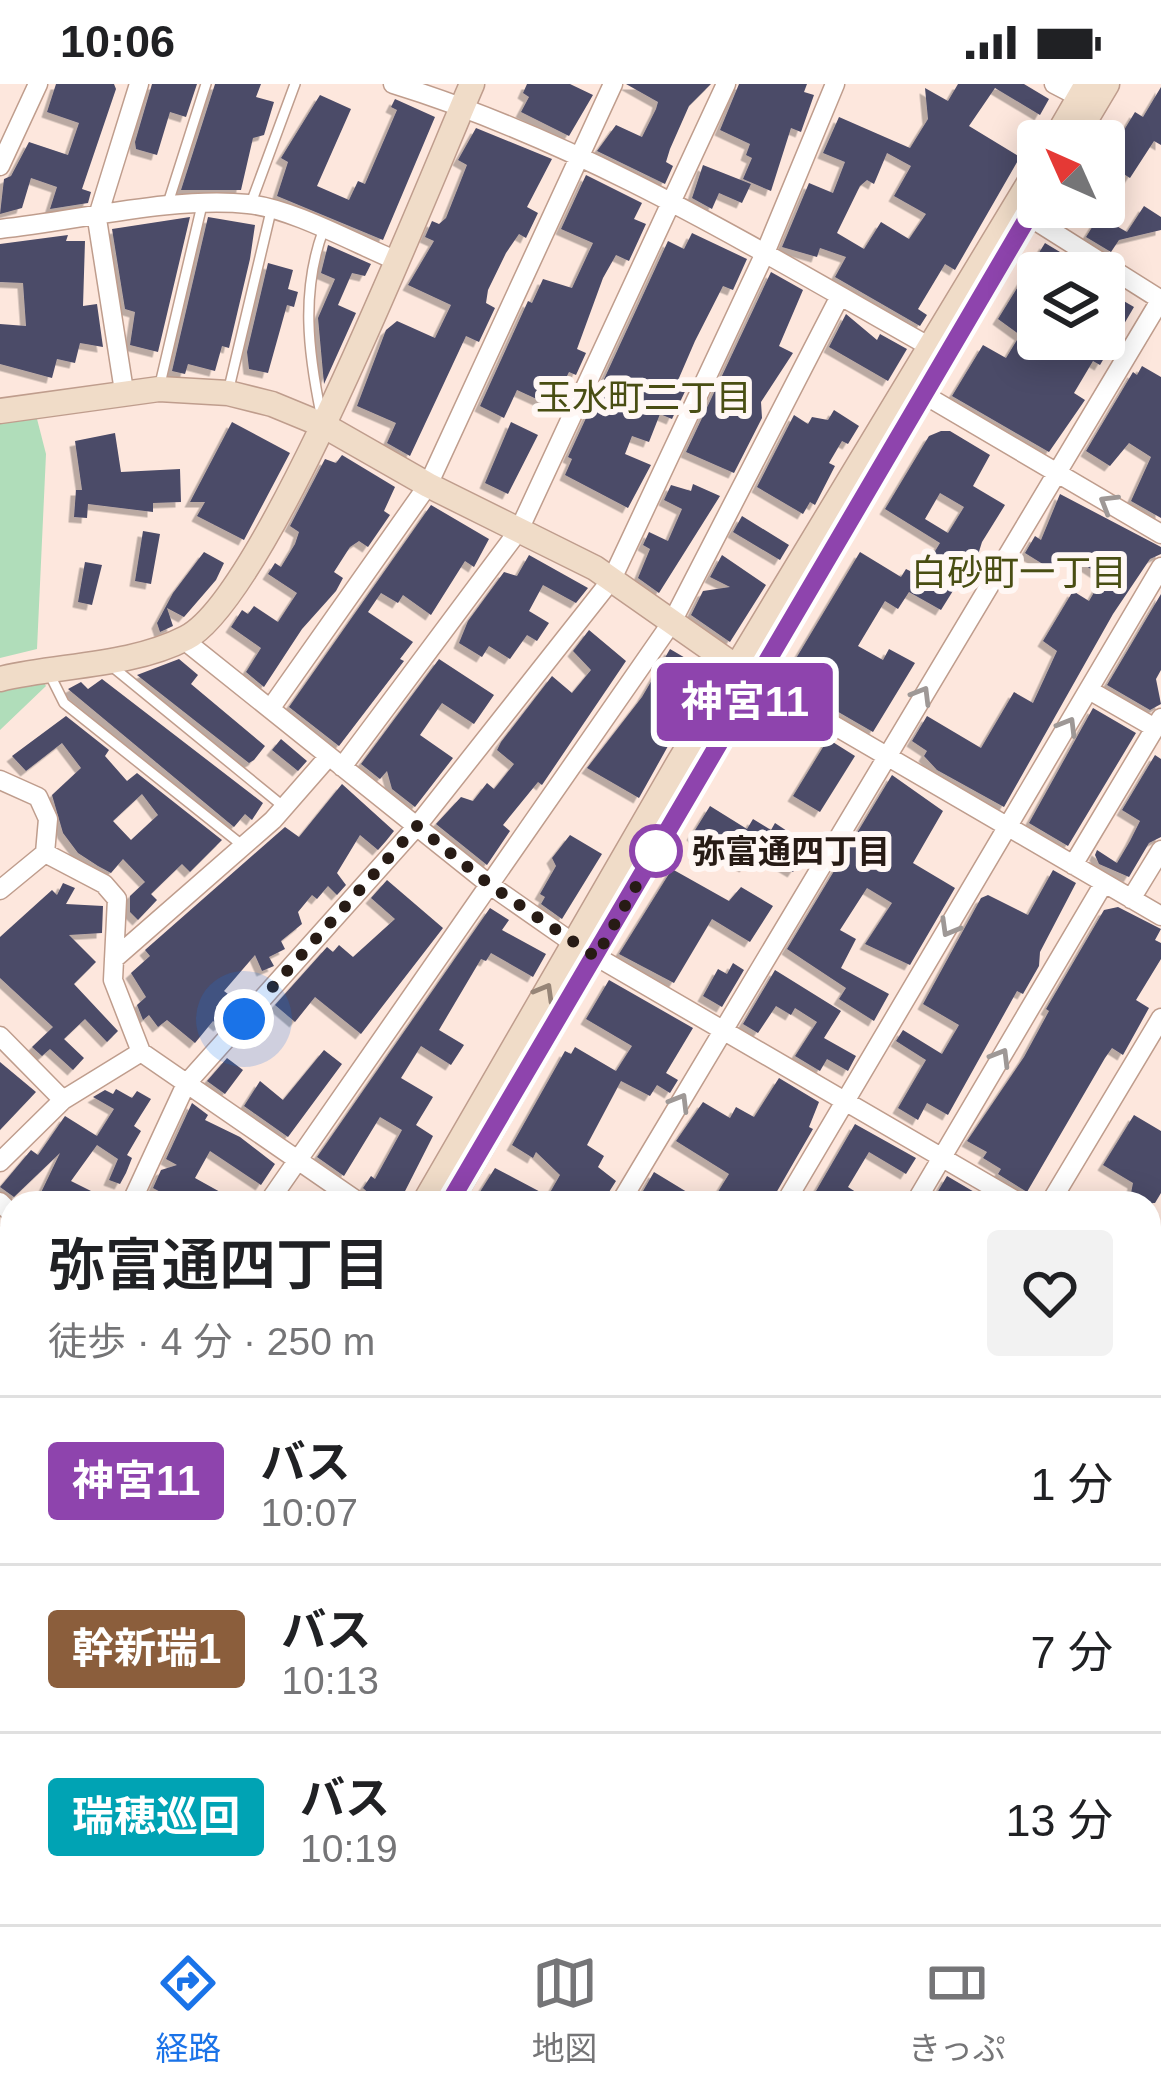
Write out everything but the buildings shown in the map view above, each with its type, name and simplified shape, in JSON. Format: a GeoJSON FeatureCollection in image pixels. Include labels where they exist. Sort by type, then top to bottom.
{"type":"FeatureCollection","features":[{"type":"Feature","properties":{"kind":"main road"},"geometry":{"type":"LineString","coordinates":[[1086,120],[1107,84]]}},
{"type":"Feature","properties":{"kind":"main road"},"geometry":{"type":"LineString","coordinates":[[1066,120],[1083,91]]}},
{"type":"Feature","properties":{"kind":"main road"},"geometry":{"type":"LineString","coordinates":[[0,679],[105,661],[184,640],[232,597],[323,425],[468,95]]}},
{"type":"Feature","properties":{"kind":"main road"},"geometry":{"type":"LineString","coordinates":[[455,1191],[596,957],[749,675],[1017,204]]}},
{"type":"Feature","properties":{"kind":"main road"},"geometry":{"type":"LineString","coordinates":[[431,1191],[573,943],[749,675],[1021,228]]}},
{"type":"Feature","properties":{"kind":"main road"},"geometry":{"type":"LineString","coordinates":[[0,411],[159,389],[227,393],[323,425],[611,579],[749,675]]}},
{"type":"Feature","properties":{"kind":"street"},"geometry":{"type":"LineString","coordinates":[[0,166],[38,84]]}},
{"type":"Feature","properties":{"kind":"street"},"geometry":{"type":"LineString","coordinates":[[124,391],[97,219],[139,84]]}},
{"type":"Feature","properties":{"kind":"street"},"geometry":{"type":"LineString","coordinates":[[393,84],[468,95],[579,158],[672,201],[932,348]]}},
{"type":"Feature","properties":{"kind":"street"},"geometry":{"type":"LineString","coordinates":[[270,709],[428,485],[613,84]]}},
{"type":"Feature","properties":{"kind":"street"},"geometry":{"type":"LineString","coordinates":[[114,959],[335,761],[519,530],[726,84]]}},
{"type":"Feature","properties":{"kind":"street"},"geometry":{"type":"LineString","coordinates":[[136,1191],[186,1084],[417,826],[611,579],[765,254],[836,84]]}},
{"type":"Feature","properties":{"kind":"street"},"geometry":{"type":"LineString","coordinates":[[1054,84],[1083,91]]}},
{"type":"Feature","properties":{"kind":"street"},"geometry":{"type":"LineString","coordinates":[[0,229],[97,219],[167,203],[250,204],[395,260]]}},
{"type":"Feature","properties":{"kind":"street"},"geometry":{"type":"LineString","coordinates":[[627,1191],[1161,299],[1061,228]]}},
{"type":"Feature","properties":{"kind":"street"},"geometry":{"type":"LineString","coordinates":[[276,1191],[672,622],[841,296]]}},
{"type":"Feature","properties":{"kind":"street"},"geometry":{"type":"LineString","coordinates":[[923,394],[1161,534]]}},
{"type":"Feature","properties":{"kind":"street"},"geometry":{"type":"LineString","coordinates":[[792,1191],[1161,567]]}},
{"type":"Feature","properties":{"kind":"street"},"geometry":{"type":"LineString","coordinates":[[184,640],[490,885],[573,943],[1000,1191]]}},
{"type":"Feature","properties":{"kind":"street"},"geometry":{"type":"LineString","coordinates":[[749,675],[1161,916]]}},
{"type":"Feature","properties":{"kind":"street"},"geometry":{"type":"LineString","coordinates":[[1073,865],[1158,723],[1089,689]]}},
{"type":"Feature","properties":{"kind":"street"},"geometry":{"type":"LineString","coordinates":[[0,780],[38,797],[48,819],[45,854],[0,890]]}},
{"type":"Feature","properties":{"kind":"street"},"geometry":{"type":"LineString","coordinates":[[1131,899],[1161,850]]}},
{"type":"Feature","properties":{"kind":"street"},"geometry":{"type":"LineString","coordinates":[[45,854],[104,884],[117,899],[113,980],[142,1052],[342,1191]]}},
{"type":"Feature","properties":{"kind":"street"},"geometry":{"type":"LineString","coordinates":[[922,1191],[1104,883]]}},
{"type":"Feature","properties":{"kind":"street"},"geometry":{"type":"LineString","coordinates":[[1057,1191],[1161,1018]]}},
{"type":"Feature","properties":{"kind":"street"},"geometry":{"type":"LineString","coordinates":[[0,1036],[63,1100]]}},
{"type":"Feature","properties":{"kind":"street"},"geometry":{"type":"LineString","coordinates":[[0,1162],[63,1100],[142,1052]]}},
{"type":"Feature","properties":{"kind":"lane"},"geometry":{"type":"LineString","coordinates":[[167,203],[206,84]]}},
{"type":"Feature","properties":{"kind":"lane"},"geometry":{"type":"LineString","coordinates":[[250,204],[295,84]]}},
{"type":"Feature","properties":{"kind":"lane"},"geometry":{"type":"LineString","coordinates":[[159,389],[202,205]]}},
{"type":"Feature","properties":{"kind":"lane"},"geometry":{"type":"LineString","coordinates":[[227,393],[271,211]]}},
{"type":"Feature","properties":{"kind":"lane"},"geometry":{"type":"LineString","coordinates":[[323,231],[307,287],[311,366],[323,425]]}},
{"type":"Feature","properties":{"kind":"lane"},"geometry":{"type":"LineString","coordinates":[[105,661],[284,807]]}},
{"type":"Feature","properties":{"kind":"lane"},"geometry":{"type":"LineString","coordinates":[[47,668],[64,703],[242,845]]}},
{"type":"Feature","properties":{"kind":"green space"},"geometry":{"type":"Polygon","coordinates":[[[36,415],[46,454],[37,649],[0,658],[0,422],[36,415]]]}},
{"type":"Feature","properties":{"kind":"green space"},"geometry":{"type":"Polygon","coordinates":[[[39,674],[46,686],[0,730],[0,683],[39,674]]]}},
{"type":"Feature","properties":{"kind":"bus line","name":"神宮11"},"geometry":{"type":"LineString","coordinates":[[456,1191],[1021,228]]}},
{"type":"Feature","properties":{"kind":"place","name":"弥富通四丁目"},"geometry":{"type":"Point","coordinates":[656,851]}},
{"type":"Feature","properties":{"kind":"district","name":"玉水町二丁目"},"geometry":{"type":"Point","coordinates":[644,397]}},
{"type":"Feature","properties":{"kind":"district","name":"白砂町一丁目"},"geometry":{"type":"Point","coordinates":[1019,572]}},
{"type":"Feature","properties":{"kind":"route"},"geometry":{"type":"LineString","coordinates":[[244,1019],[417,826],[490,885],[596,957],[656,851]]}}]}
